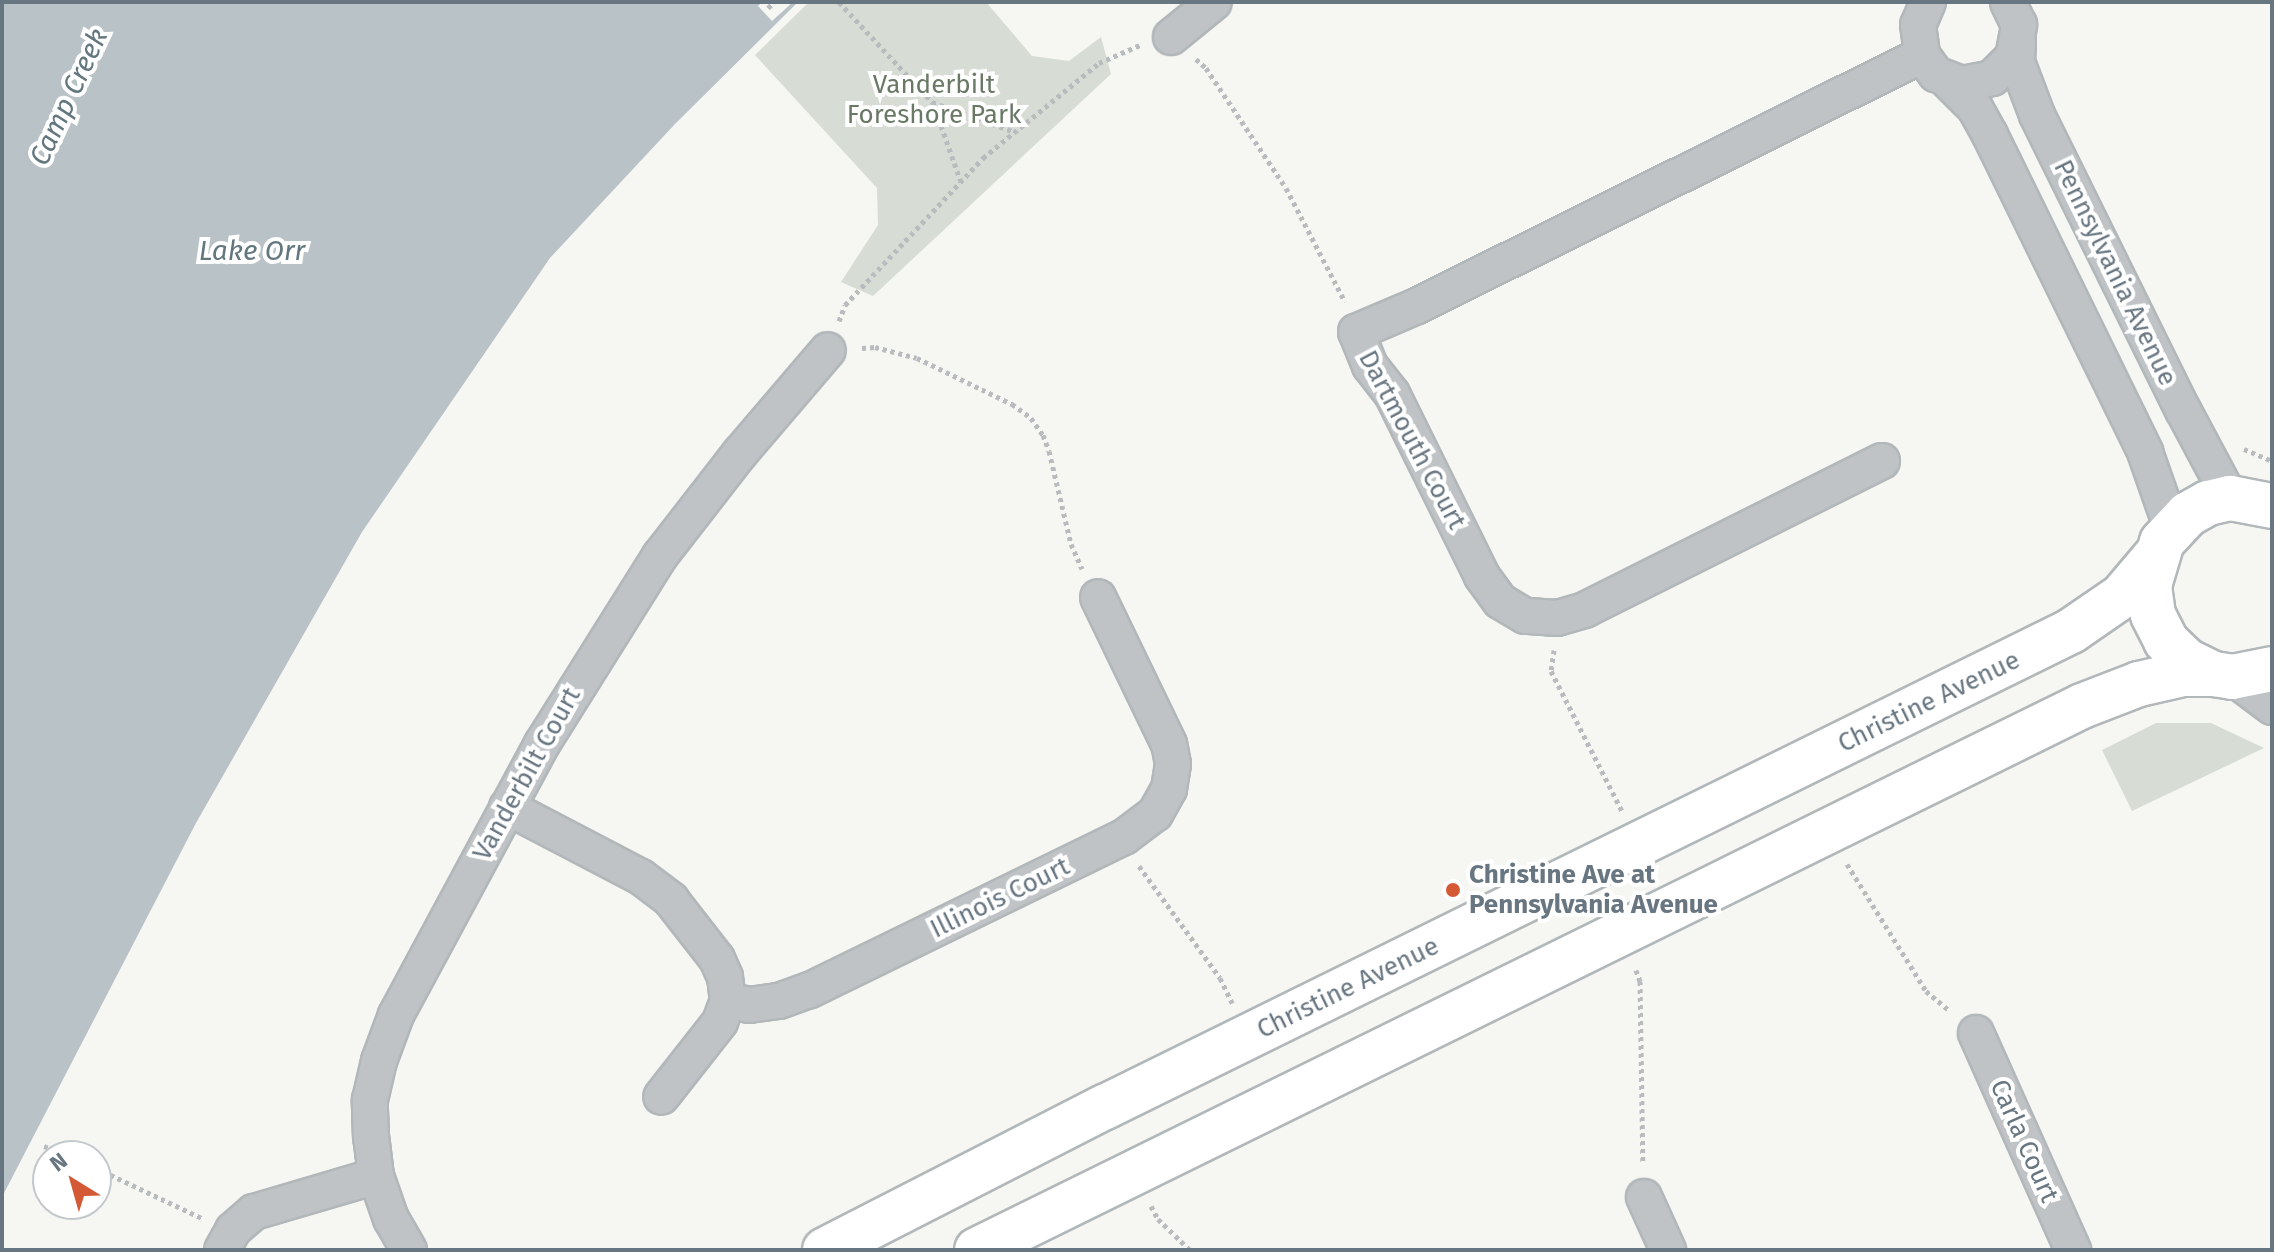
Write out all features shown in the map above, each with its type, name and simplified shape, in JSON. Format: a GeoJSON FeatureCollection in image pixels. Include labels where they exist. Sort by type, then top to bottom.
{"type":"FeatureCollection","features":[{"type":"Feature","properties":{"kind":"main road","name":"Christine Avenue"},"geometry":{"type":"LineString","coordinates":[[825,1250],[1105,1107],[2071,631],[2122,596],[2163,543],[2208,503],[2259,502]]}},
{"type":"Feature","properties":{"kind":"main road"},"geometry":{"type":"LineString","coordinates":[[2163,543],[2149,586],[2153,615],[2166,641],[2187,661],[2239,673]]}},
{"type":"Feature","properties":{"kind":"main road"},"geometry":{"type":"LineString","coordinates":[[977,1250],[2121,689],[2183,674],[2239,673]]}},
{"type":"Feature","properties":{"kind":"street"},"geometry":{"type":"LineString","coordinates":[[1171,37],[1214,2]]}},
{"type":"Feature","properties":{"kind":"street"},"geometry":{"type":"LineString","coordinates":[[1922,55],[1918,25],[1928,2]]}},
{"type":"Feature","properties":{"kind":"street"},"geometry":{"type":"LineString","coordinates":[[1947,80],[1977,83],[1992,78],[2013,57],[2018,14]]}},
{"type":"Feature","properties":{"kind":"street","name":"Pennsylvania Avenue"},"geometry":{"type":"LineString","coordinates":[[2018,14],[2017,62],[2030,100],[2183,410],[2259,502]]}},
{"type":"Feature","properties":{"kind":"street","name":"Pennsylvania Avenue"},"geometry":{"type":"LineString","coordinates":[[1922,55],[1936,74],[1947,80],[1975,108],[1990,135],[2145,452],[2163,543]]}},
{"type":"Feature","properties":{"kind":"street","name":"Dartmouth Court"},"geometry":{"type":"LineString","coordinates":[[1882,461],[1585,610],[1557,618],[1525,616],[1500,601],[1482,576],[1392,394],[1370,366],[1356,332],[1417,306],[1922,55]]}},
{"type":"Feature","properties":{"kind":"street","name":"Vanderbilt Court"},"geometry":{"type":"LineString","coordinates":[[409,1250],[391,1219],[376,1176],[370,1100],[379,1061],[396,1015],[507,807],[581,678],[660,556],[740,453],[828,350]]}},
{"type":"Feature","properties":{"kind":"street","name":"Illinois Court"},"geometry":{"type":"LineString","coordinates":[[728,1000],[749,1005],[810,990],[1124,837],[1155,814],[1169,789],[1173,764],[1169,744],[1098,597]]}},
{"type":"Feature","properties":{"kind":"street"},"geometry":{"type":"LineString","coordinates":[[2239,673],[2272,707]]}},
{"type":"Feature","properties":{"kind":"street"},"geometry":{"type":"LineString","coordinates":[[507,807],[641,877],[671,900],[717,959],[725,977],[728,1000],[720,1022],[661,1097]]}},
{"type":"Feature","properties":{"kind":"street","name":"Carla Court"},"geometry":{"type":"LineString","coordinates":[[1976,1033],[2073,1250]]}},
{"type":"Feature","properties":{"kind":"street"},"geometry":{"type":"LineString","coordinates":[[226,1242],[254,1212],[376,1176]]}},
{"type":"Feature","properties":{"kind":"street"},"geometry":{"type":"LineString","coordinates":[[1644,1197],[1668,1250]]}},
{"type":"Feature","properties":{"kind":"path"},"geometry":{"type":"LineString","coordinates":[[768,8],[774,2]]}},
{"type":"Feature","properties":{"kind":"path"},"geometry":{"type":"LineString","coordinates":[[839,2],[932,102],[961,182]]}},
{"type":"Feature","properties":{"kind":"path"},"geometry":{"type":"LineString","coordinates":[[1098,597],[1074,555],[1049,451],[1031,418],[1012,404],[907,354],[875,347],[828,350],[845,305],[961,182],[1015,132],[1099,63],[1123,49],[1171,37],[1206,68],[1280,177],[1342,294],[1356,332]]}},
{"type":"Feature","properties":{"kind":"path"},"geometry":{"type":"LineString","coordinates":[[932,102],[1015,132]]}},
{"type":"Feature","properties":{"kind":"path"},"geometry":{"type":"LineString","coordinates":[[1557,618],[1551,671],[1623,812]]}},
{"type":"Feature","properties":{"kind":"path"},"geometry":{"type":"LineString","coordinates":[[1826,831],[1926,991],[1976,1033]]}},
{"type":"Feature","properties":{"kind":"path"},"geometry":{"type":"LineString","coordinates":[[1124,837],[1138,864],[1220,978],[1232,1004]]}},
{"type":"Feature","properties":{"kind":"path"},"geometry":{"type":"LineString","coordinates":[[1622,932],[1640,981],[1644,1197]]}},
{"type":"Feature","properties":{"kind":"path"},"geometry":{"type":"LineString","coordinates":[[1134,1172],[1158,1219],[1190,1250]]}},
{"type":"Feature","properties":{"kind":"path"},"geometry":{"type":"LineString","coordinates":[[112,1175],[178,1204],[226,1242]]}},
{"type":"Feature","properties":{"kind":"green space","name":"Vanderbilt Foreshore Park"},"geometry":{"type":"Polygon","coordinates":[[[809,2],[986,2],[1032,56],[1069,61],[1101,37],[1111,74],[873,296],[841,282],[878,225],[877,188],[755,55],[809,2]]]}},
{"type":"Feature","properties":{"kind":"green space"},"geometry":{"type":"Polygon","coordinates":[[[2156,723],[2211,723],[2264,748],[2132,811],[2102,750],[2156,723]]]}},
{"type":"Feature","properties":{"kind":"water","name":"Lake Orr"},"geometry":{"type":"Polygon","coordinates":[[[2,2],[798,2],[675,124],[550,258],[362,532],[196,823],[2,1197],[2,2]]]}},
{"type":"Feature","properties":{"kind":"pier"},"geometry":{"type":"Polygon","coordinates":[[[762,2],[793,2],[772,21],[758,6],[762,2]]]}},
{"type":"Feature","properties":{"kind":"place","name":"Christine Ave at Pennsylvania Avenue"},"geometry":{"type":"Point","coordinates":[1453,890]}},
{"type":"Feature","properties":{"kind":"water label","name":"Camp Creek"},"geometry":{"type":"Point","coordinates":[69,97]}}]}
